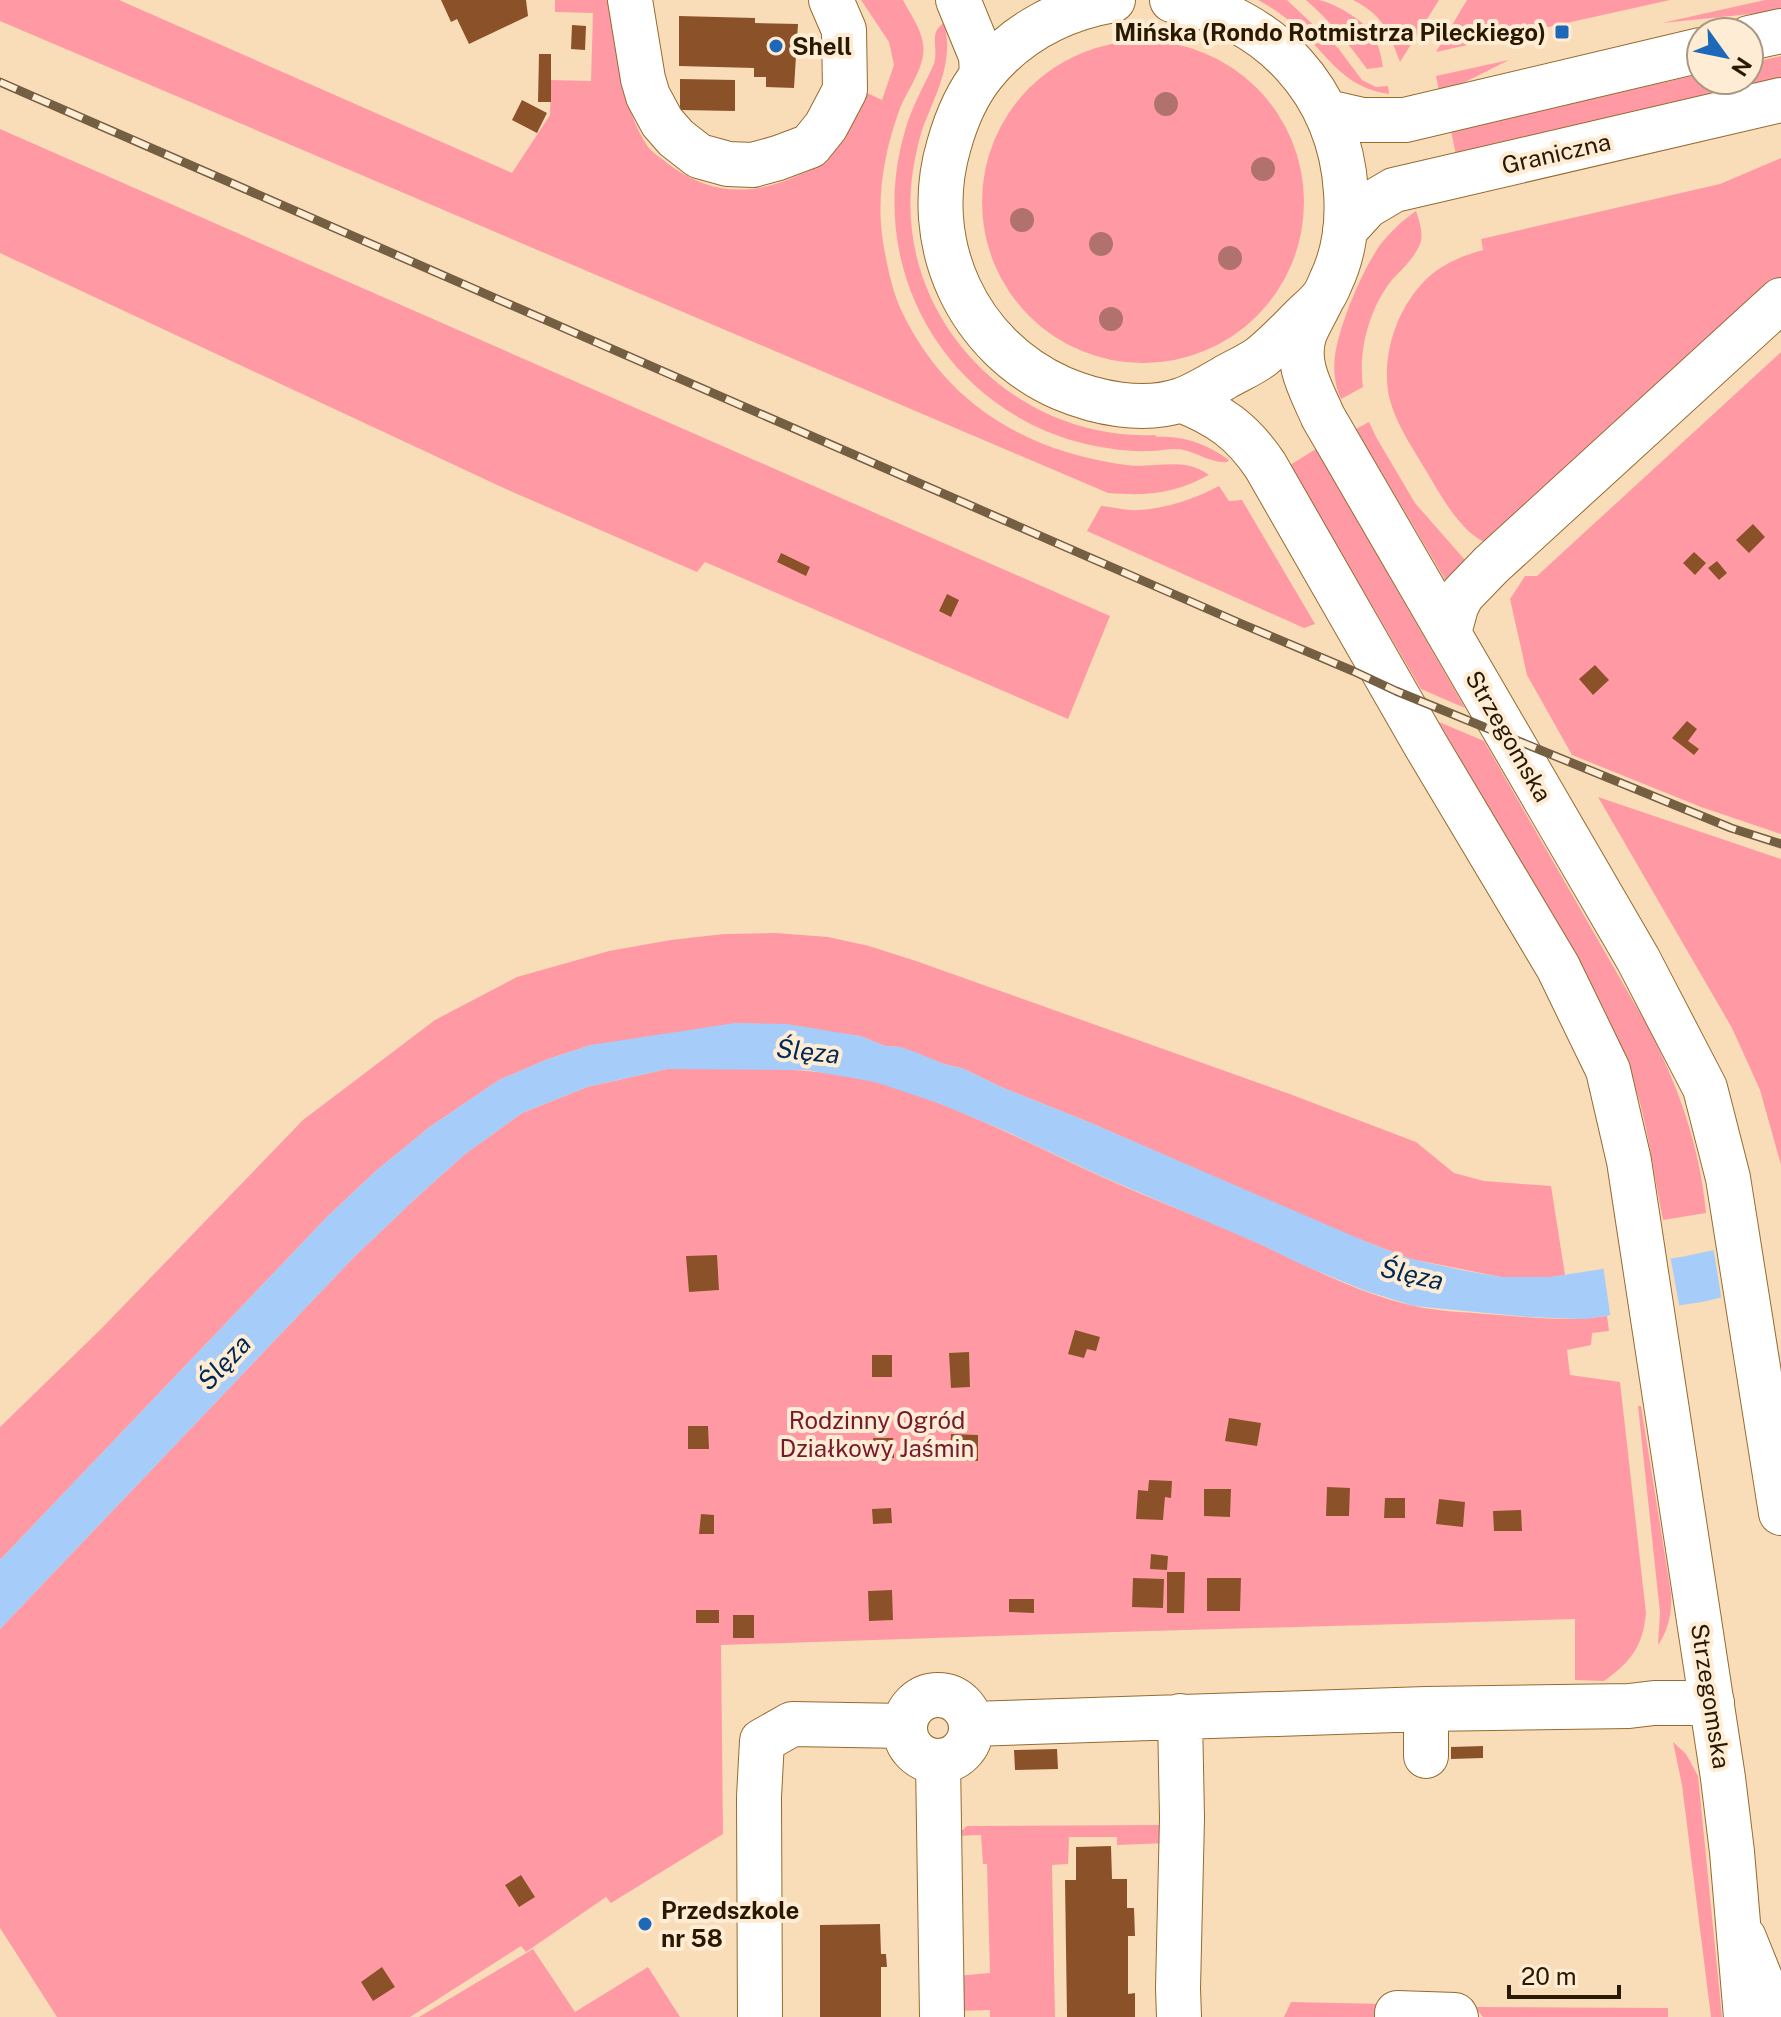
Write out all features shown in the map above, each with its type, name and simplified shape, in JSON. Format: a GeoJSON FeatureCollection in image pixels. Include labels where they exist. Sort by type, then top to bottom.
{"type":"FeatureCollection","features":[{"type":"Feature","properties":{"kind":"main road"},"geometry":{"type":"LineString","coordinates":[[630,0],[643,79],[662,122],[699,156],[728,164],[753,165],[810,146],[826,126],[845,90],[844,30],[831,0]]}},
{"type":"Feature","properties":{"kind":"main road"},"geometry":{"type":"LineString","coordinates":[[958,0],[979,48],[982,75]]}},
{"type":"Feature","properties":{"kind":"main road"},"geometry":{"type":"LineString","coordinates":[[1113,0],[1079,7],[1033,29],[1008,48],[982,75],[955,125],[940,181],[941,222],[950,267],[975,317],[994,340],[1027,370],[1076,394],[1105,402],[1149,406],[1181,400],[1260,358],[1322,299]]}},
{"type":"Feature","properties":{"kind":"main road","name":"Strzegomska"},"geometry":{"type":"LineString","coordinates":[[1172,0],[1232,18],[1274,45],[1304,76],[1327,112],[1345,172],[1347,208],[1338,266],[1304,335],[1302,362],[1305,376],[1330,429],[1638,959],[1705,1088],[1728,1178],[1781,1513]]}},
{"type":"Feature","properties":{"kind":"main road"},"geometry":{"type":"LineString","coordinates":[[1327,112],[1362,120],[1405,120],[1685,54]]}},
{"type":"Feature","properties":{"kind":"main road","name":"Graniczna"},"geometry":{"type":"LineString","coordinates":[[1345,230],[1367,206],[1394,190],[1781,100]]}},
{"type":"Feature","properties":{"kind":"main road"},"geometry":{"type":"LineString","coordinates":[[1449,633],[1462,595],[1491,565],[1781,300]]}},
{"type":"Feature","properties":{"kind":"main road","name":"Strzegomska"},"geometry":{"type":"LineString","coordinates":[[1181,400],[1225,421],[1244,437],[1265,465],[1425,744],[1558,967],[1608,1070],[1629,1161],[1712,1703],[1732,1852],[1746,2017]]}},
{"type":"Feature","properties":{"kind":"main road"},"geometry":{"type":"LineString","coordinates":[[933,1695],[958,1701],[971,1724],[971,1736],[965,1748],[955,1756],[938,1761],[918,1755],[905,1733],[911,1708],[921,1699],[933,1695]]}},
{"type":"Feature","properties":{"kind":"main road"},"geometry":{"type":"LineString","coordinates":[[971,1724],[1712,1703]]}},
{"type":"Feature","properties":{"kind":"main road"},"geometry":{"type":"LineString","coordinates":[[1426,1709],[1426,1756]]}},
{"type":"Feature","properties":{"kind":"main road"},"geometry":{"type":"LineString","coordinates":[[1179,2017],[1180,1716]]}},
{"type":"Feature","properties":{"kind":"main road"},"geometry":{"type":"LineString","coordinates":[[760,2017],[759,1797],[762,1741],[792,1724],[905,1726]]}},
{"type":"Feature","properties":{"kind":"main road"},"geometry":{"type":"LineString","coordinates":[[938,1761],[942,2017]]}},
{"type":"Feature","properties":{"kind":"main road"},"geometry":{"type":"LineString","coordinates":[[1738,1925],[1773,2017]]}},
{"type":"Feature","properties":{"kind":"main road"},"geometry":{"type":"LineString","coordinates":[[1397,2017],[1397,2013],[1456,2017]]}},
{"type":"Feature","properties":{"kind":"green space"},"geometry":{"type":"Polygon","coordinates":[[[0,0],[119,0],[512,173],[550,115],[551,80],[591,81],[593,13],[555,12],[555,0],[610,0],[626,95],[631,113],[648,147],[683,174],[698,181],[714,187],[747,189],[782,182],[821,164],[841,140],[861,90],[882,100],[894,65],[889,42],[861,0],[903,0],[920,32],[923,52],[919,70],[899,111],[889,143],[880,209],[886,260],[895,295],[920,345],[966,398],[1023,435],[1090,458],[1137,466],[1189,466],[1209,475],[1160,492],[1108,493],[0,21],[0,0]]]}},
{"type":"Feature","properties":{"kind":"green space"},"geometry":{"type":"Polygon","coordinates":[[[1258,0],[1287,0],[1338,48],[1362,80],[1376,87],[1388,86],[1389,94],[1348,78],[1294,25],[1258,0]]]}},
{"type":"Feature","properties":{"kind":"green space"},"geometry":{"type":"Polygon","coordinates":[[[1306,0],[1333,5],[1363,24],[1375,39],[1383,67],[1367,69],[1306,0]]]}},
{"type":"Feature","properties":{"kind":"green space"},"geometry":{"type":"Polygon","coordinates":[[[1353,0],[1439,0],[1400,62],[1384,25],[1353,0]]]}},
{"type":"Feature","properties":{"kind":"green space"},"geometry":{"type":"Polygon","coordinates":[[[1467,0],[1670,0],[1436,52],[1467,0]]]}},
{"type":"Feature","properties":{"kind":"green space"},"geometry":{"type":"Polygon","coordinates":[[[1765,0],[1781,0],[1781,11],[1693,16],[1765,0]]]}},
{"type":"Feature","properties":{"kind":"green space"},"geometry":{"type":"Polygon","coordinates":[[[944,23],[946,62],[923,128],[913,170],[911,223],[921,273],[942,319],[972,359],[1009,392],[1053,416],[1102,431],[1186,439],[1213,450],[1229,460],[1227,462],[1175,449],[1132,451],[1096,446],[1030,424],[988,397],[953,363],[926,323],[906,279],[896,231],[895,181],[908,122],[934,64],[936,31],[944,23]]]}},
{"type":"Feature","properties":{"kind":"green space"},"geometry":{"type":"Polygon","coordinates":[[[1127,41],[1159,41],[1190,47],[1219,60],[1245,77],[1268,100],[1285,126],[1298,155],[1304,202],[1301,234],[1292,264],[1277,292],[1245,327],[1219,344],[1190,357],[1159,363],[1127,363],[1096,357],[1067,344],[1041,327],[1018,304],[1001,278],[988,249],[982,218],[982,186],[988,155],[1001,126],[1018,100],[1041,77],[1067,60],[1096,47],[1127,41]]]}},
{"type":"Feature","properties":{"kind":"green space"},"geometry":{"type":"Polygon","coordinates":[[[1781,56],[1781,79],[1765,83],[1765,60],[1781,56]]]}},
{"type":"Feature","properties":{"kind":"green space"},"geometry":{"type":"Polygon","coordinates":[[[1509,60],[1455,87],[1439,91],[1436,76],[1509,60]]]}},
{"type":"Feature","properties":{"kind":"green space"},"geometry":{"type":"Polygon","coordinates":[[[1685,78],[1685,96],[1708,96],[1456,155],[1451,131],[1685,78]]]}},
{"type":"Feature","properties":{"kind":"green space"},"geometry":{"type":"Polygon","coordinates":[[[0,129],[1110,616],[1068,719],[705,562],[697,572],[508,490],[0,253],[0,129]]]}},
{"type":"Feature","properties":{"kind":"green space"},"geometry":{"type":"Polygon","coordinates":[[[1781,158],[1781,286],[1487,543],[1469,532],[1446,503],[1410,444],[1394,413],[1388,391],[1391,343],[1402,312],[1421,285],[1444,266],[1483,250],[1481,239],[1720,184],[1781,158]]]}},
{"type":"Feature","properties":{"kind":"green space"},"geometry":{"type":"Polygon","coordinates":[[[1416,211],[1421,229],[1419,247],[1383,292],[1371,318],[1362,359],[1363,387],[1341,399],[1335,378],[1335,356],[1352,299],[1380,245],[1416,211]]]}},
{"type":"Feature","properties":{"kind":"green space"},"geometry":{"type":"Polygon","coordinates":[[[1781,352],[1781,834],[1701,807],[1572,755],[1527,675],[1510,599],[1525,576],[1537,576],[1781,352]]]}},
{"type":"Feature","properties":{"kind":"green space"},"geometry":{"type":"Polygon","coordinates":[[[1369,422],[1415,503],[1472,568],[1447,583],[1356,429],[1369,422]]]}},
{"type":"Feature","properties":{"kind":"green space"},"geometry":{"type":"Polygon","coordinates":[[[1316,449],[1465,708],[1421,689],[1290,465],[1316,449]]]}},
{"type":"Feature","properties":{"kind":"green space"},"geometry":{"type":"Polygon","coordinates":[[[1219,486],[1229,501],[1242,500],[1315,624],[1304,628],[1087,531],[1101,506],[1134,510],[1160,507],[1190,499],[1219,486]]]}},
{"type":"Feature","properties":{"kind":"green space"},"geometry":{"type":"Polygon","coordinates":[[[1439,722],[1484,741],[1645,1022],[1685,1114],[1698,1163],[1706,1213],[1663,1220],[1640,1103],[1617,1038],[1586,976],[1439,722]]]}},
{"type":"Feature","properties":{"kind":"green space"},"geometry":{"type":"Polygon","coordinates":[[[1598,797],[1781,859],[1781,1165],[1760,1090],[1732,1028],[1598,797]]]}},
{"type":"Feature","properties":{"kind":"green space"},"geometry":{"type":"Polygon","coordinates":[[[776,933],[828,937],[916,961],[1416,1142],[1454,1173],[1484,1181],[1551,1186],[1565,1275],[1501,1277],[1411,1259],[1333,1229],[964,1069],[860,1036],[830,1032],[591,1045],[499,1080],[431,1126],[377,1170],[328,1216],[0,1560],[0,1427],[101,1329],[303,1120],[435,1020],[517,977],[609,951],[671,940],[724,934],[776,933]]]}},
{"type":"Feature","properties":{"kind":"green space","name":"Rodzinny Ogród Działkowy Jaśmin"},"geometry":{"type":"Polygon","coordinates":[[[744,1068],[843,1075],[934,1101],[1336,1280],[1394,1301],[1441,1310],[1531,1318],[1607,1316],[1609,1331],[1592,1333],[1591,1345],[1567,1350],[1570,1375],[1620,1382],[1646,1613],[1642,1635],[1634,1652],[1622,1667],[1604,1681],[1575,1680],[1575,1619],[721,1645],[723,1834],[611,1903],[606,1897],[526,1952],[521,1946],[410,2017],[57,2017],[0,1928],[0,1629],[353,1258],[465,1154],[522,1113],[587,1087],[667,1069],[744,1068]]]}},
{"type":"Feature","properties":{"kind":"green space"},"geometry":{"type":"Polygon","coordinates":[[[1638,1406],[1641,1406],[1671,1593],[1669,1620],[1658,1645],[1660,1613],[1638,1406]]]}},
{"type":"Feature","properties":{"kind":"green space"},"geometry":{"type":"Polygon","coordinates":[[[1673,1742],[1686,1754],[1698,1776],[1722,2017],[1711,2017],[1682,1785],[1673,1742]]]}},
{"type":"Feature","properties":{"kind":"green space"},"geometry":{"type":"Polygon","coordinates":[[[1168,1825],[1168,1843],[1117,1845],[1117,1837],[1069,1837],[1068,1864],[1052,1865],[1055,2017],[990,2017],[990,2010],[957,2011],[956,1976],[990,1973],[987,1864],[983,1864],[981,1835],[956,1836],[967,1826],[1168,1825]]]}},
{"type":"Feature","properties":{"kind":"green space"},"geometry":{"type":"Polygon","coordinates":[[[533,1949],[575,2012],[648,1967],[680,2017],[419,2017],[533,1949]]]}},
{"type":"Feature","properties":{"kind":"green space"},"geometry":{"type":"Polygon","coordinates":[[[1291,2002],[1384,2004],[1384,2017],[1284,2017],[1291,2002]]]}},
{"type":"Feature","properties":{"kind":"green space"},"geometry":{"type":"Polygon","coordinates":[[[1475,2007],[1668,2008],[1668,2017],[1483,2017],[1475,2007]]]}},
{"type":"Feature","properties":{"kind":"water","name":"Ślęza"},"geometry":{"type":"Polygon","coordinates":[[[735,1023],[787,1024],[860,1036],[964,1069],[1411,1259],[1501,1277],[1550,1277],[1681,1257],[1781,1236],[1781,1283],[1702,1302],[1585,1319],[1414,1306],[1366,1291],[1305,1266],[1003,1130],[938,1103],[875,1082],[807,1070],[667,1069],[587,1087],[522,1113],[465,1154],[353,1258],[0,1629],[0,1560],[328,1216],[377,1170],[431,1126],[499,1080],[548,1059],[591,1045],[735,1023]]]}},
{"type":"Feature","properties":{"kind":"pier"},"geometry":{"type":"Polygon","coordinates":[[[1781,1232],[1781,1287],[1722,1302],[1713,1246],[1781,1232]]]}},
{"type":"Feature","properties":{"kind":"pier"},"geometry":{"type":"Polygon","coordinates":[[[1670,1255],[1680,1310],[1611,1320],[1603,1265],[1670,1255]]]}},
{"type":"Feature","properties":{"kind":"building"},"geometry":{"type":"Polygon","coordinates":[[[441,0],[526,0],[528,16],[469,44],[457,19],[451,22],[441,0]]]}},
{"type":"Feature","properties":{"kind":"building"},"geometry":{"type":"Polygon","coordinates":[[[679,16],[755,18],[755,23],[798,24],[794,88],[766,87],[766,77],[754,77],[754,68],[679,66],[679,16]]]}},
{"type":"Feature","properties":{"kind":"building"},"geometry":{"type":"Polygon","coordinates":[[[572,25],[586,26],[585,50],[571,49],[572,25]]]}},
{"type":"Feature","properties":{"kind":"building"},"geometry":{"type":"Polygon","coordinates":[[[539,54],[551,54],[551,102],[538,102],[539,54]]]}},
{"type":"Feature","properties":{"kind":"building"},"geometry":{"type":"Polygon","coordinates":[[[680,79],[735,80],[735,111],[680,110],[680,79]]]}},
{"type":"Feature","properties":{"kind":"building"},"geometry":{"type":"Polygon","coordinates":[[[522,100],[547,113],[537,133],[512,120],[522,100]]]}},
{"type":"Feature","properties":{"kind":"building"},"geometry":{"type":"Polygon","coordinates":[[[1753,524],[1765,537],[1749,553],[1736,540],[1753,524]]]}},
{"type":"Feature","properties":{"kind":"building"},"geometry":{"type":"Polygon","coordinates":[[[1694,552],[1706,563],[1695,575],[1683,563],[1694,552]]]}},
{"type":"Feature","properties":{"kind":"building"},"geometry":{"type":"Polygon","coordinates":[[[781,553],[810,567],[806,576],[777,562],[781,553]]]}},
{"type":"Feature","properties":{"kind":"building"},"geometry":{"type":"Polygon","coordinates":[[[1717,561],[1727,573],[1719,580],[1708,568],[1717,561]]]}},
{"type":"Feature","properties":{"kind":"building"},"geometry":{"type":"Polygon","coordinates":[[[947,594],[959,600],[951,617],[939,611],[947,594]]]}},
{"type":"Feature","properties":{"kind":"building"},"geometry":{"type":"Polygon","coordinates":[[[1595,665],[1609,680],[1593,695],[1579,679],[1595,665]]]}},
{"type":"Feature","properties":{"kind":"building"},"geometry":{"type":"Polygon","coordinates":[[[1687,721],[1697,729],[1688,741],[1699,749],[1694,755],[1672,738],[1687,721]]]}},
{"type":"Feature","properties":{"kind":"building"},"geometry":{"type":"Polygon","coordinates":[[[717,1255],[719,1290],[689,1292],[686,1256],[717,1255]]]}},
{"type":"Feature","properties":{"kind":"building"},"geometry":{"type":"Polygon","coordinates":[[[1075,1330],[1100,1337],[1096,1351],[1087,1349],[1084,1358],[1068,1354],[1075,1330]]]}},
{"type":"Feature","properties":{"kind":"building"},"geometry":{"type":"Polygon","coordinates":[[[969,1352],[970,1387],[951,1388],[949,1353],[969,1352]]]}},
{"type":"Feature","properties":{"kind":"building"},"geometry":{"type":"Polygon","coordinates":[[[872,1355],[892,1355],[892,1377],[872,1377],[872,1355]]]}},
{"type":"Feature","properties":{"kind":"building"},"geometry":{"type":"Polygon","coordinates":[[[1229,1418],[1261,1423],[1257,1446],[1225,1441],[1229,1418]]]}},
{"type":"Feature","properties":{"kind":"building"},"geometry":{"type":"Polygon","coordinates":[[[688,1426],[708,1426],[709,1449],[688,1449],[688,1426]]]}},
{"type":"Feature","properties":{"kind":"building"},"geometry":{"type":"Polygon","coordinates":[[[951,1434],[978,1435],[978,1461],[950,1460],[951,1434]]]}},
{"type":"Feature","properties":{"kind":"building"},"geometry":{"type":"Polygon","coordinates":[[[873,1438],[893,1438],[894,1458],[874,1458],[873,1438]]]}},
{"type":"Feature","properties":{"kind":"building"},"geometry":{"type":"Polygon","coordinates":[[[1149,1480],[1172,1481],[1171,1498],[1165,1497],[1163,1520],[1136,1519],[1138,1490],[1148,1491],[1149,1480]]]}},
{"type":"Feature","properties":{"kind":"building"},"geometry":{"type":"Polygon","coordinates":[[[1327,1487],[1350,1488],[1349,1516],[1326,1516],[1327,1487]]]}},
{"type":"Feature","properties":{"kind":"building"},"geometry":{"type":"Polygon","coordinates":[[[1204,1489],[1231,1489],[1230,1517],[1204,1516],[1204,1489]]]}},
{"type":"Feature","properties":{"kind":"building"},"geometry":{"type":"Polygon","coordinates":[[[1385,1498],[1405,1498],[1405,1518],[1384,1518],[1385,1498]]]}},
{"type":"Feature","properties":{"kind":"building"},"geometry":{"type":"Polygon","coordinates":[[[1439,1499],[1465,1502],[1463,1527],[1436,1524],[1439,1499]]]}},
{"type":"Feature","properties":{"kind":"building"},"geometry":{"type":"Polygon","coordinates":[[[891,1508],[892,1523],[873,1524],[872,1509],[891,1508]]]}},
{"type":"Feature","properties":{"kind":"building"},"geometry":{"type":"Polygon","coordinates":[[[1521,1510],[1522,1531],[1494,1531],[1493,1511],[1521,1510]]]}},
{"type":"Feature","properties":{"kind":"building"},"geometry":{"type":"Polygon","coordinates":[[[701,1514],[714,1515],[714,1534],[699,1534],[701,1514]]]}},
{"type":"Feature","properties":{"kind":"building"},"geometry":{"type":"Polygon","coordinates":[[[1151,1554],[1168,1556],[1167,1570],[1150,1569],[1151,1554]]]}},
{"type":"Feature","properties":{"kind":"building"},"geometry":{"type":"Polygon","coordinates":[[[1167,1572],[1185,1572],[1184,1613],[1167,1613],[1167,1572]]]}},
{"type":"Feature","properties":{"kind":"building"},"geometry":{"type":"Polygon","coordinates":[[[1133,1578],[1164,1579],[1163,1608],[1132,1607],[1133,1578]]]}},
{"type":"Feature","properties":{"kind":"building"},"geometry":{"type":"Polygon","coordinates":[[[1207,1578],[1241,1578],[1240,1611],[1207,1611],[1207,1578]]]}},
{"type":"Feature","properties":{"kind":"building"},"geometry":{"type":"Polygon","coordinates":[[[892,1590],[893,1620],[869,1621],[868,1591],[892,1590]]]}},
{"type":"Feature","properties":{"kind":"building"},"geometry":{"type":"Polygon","coordinates":[[[1009,1599],[1034,1599],[1034,1613],[1009,1612],[1009,1599]]]}},
{"type":"Feature","properties":{"kind":"building"},"geometry":{"type":"Polygon","coordinates":[[[696,1610],[719,1610],[719,1623],[696,1623],[696,1610]]]}},
{"type":"Feature","properties":{"kind":"building"},"geometry":{"type":"Polygon","coordinates":[[[733,1615],[754,1615],[754,1638],[733,1638],[733,1615]]]}},
{"type":"Feature","properties":{"kind":"building"},"geometry":{"type":"Polygon","coordinates":[[[1483,1746],[1483,1758],[1451,1759],[1451,1747],[1483,1746]]]}},
{"type":"Feature","properties":{"kind":"building"},"geometry":{"type":"Polygon","coordinates":[[[1057,1749],[1058,1769],[1015,1770],[1014,1750],[1057,1749]]]}},
{"type":"Feature","properties":{"kind":"building"},"geometry":{"type":"Polygon","coordinates":[[[1111,1846],[1112,1879],[1127,1879],[1127,1908],[1134,1908],[1135,1936],[1128,1936],[1128,1994],[1135,1993],[1135,2017],[1067,2017],[1065,1880],[1076,1880],[1076,1847],[1111,1846]]]}},
{"type":"Feature","properties":{"kind":"building"},"geometry":{"type":"Polygon","coordinates":[[[521,1875],[535,1897],[519,1907],[505,1885],[521,1875]]]}},
{"type":"Feature","properties":{"kind":"building"},"geometry":{"type":"Polygon","coordinates":[[[880,1924],[881,1954],[886,1954],[887,1967],[881,1967],[881,2017],[820,2017],[820,1925],[880,1924]]]}},
{"type":"Feature","properties":{"kind":"building"},"geometry":{"type":"Polygon","coordinates":[[[382,1967],[395,1987],[373,2001],[361,1982],[382,1967]]]}},
{"type":"Feature","properties":{"kind":"railway"},"geometry":{"type":"LineString","coordinates":[[0,82],[1396,691],[1731,828],[1781,844]]}},
{"type":"Feature","properties":{"kind":"place","name":"Mińska (Rondo Rotmistrza Pileckiego)"},"geometry":{"type":"Point","coordinates":[1562,32]}},
{"type":"Feature","properties":{"kind":"place","name":"Shell"},"geometry":{"type":"Point","coordinates":[776,46]}},
{"type":"Feature","properties":{"kind":"place","name":"Przedszkole nr 58"},"geometry":{"type":"Point","coordinates":[645,1924]}}]}
